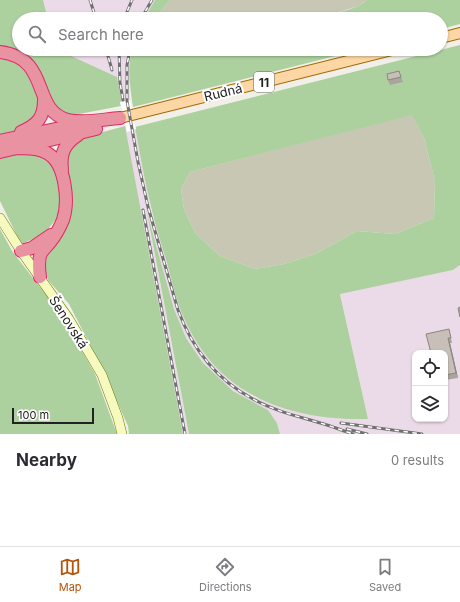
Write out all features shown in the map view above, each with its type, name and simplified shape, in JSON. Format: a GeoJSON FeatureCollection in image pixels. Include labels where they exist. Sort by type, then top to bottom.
{"type":"FeatureCollection","features":[{"type":"Feature","properties":{"kind":"highway"},"geometry":{"type":"LineString","coordinates":[[0,52],[12,55]]}},
{"type":"Feature","properties":{"kind":"highway"},"geometry":{"type":"LineString","coordinates":[[16,56],[27,63],[33,70],[37,77],[44,100],[53,112],[62,118],[95,124]]}},
{"type":"Feature","properties":{"kind":"highway"},"geometry":{"type":"LineString","coordinates":[[0,137],[20,132],[34,126],[42,115],[44,100]]}},
{"type":"Feature","properties":{"kind":"highway","name":"11"},"geometry":{"type":"LineString","coordinates":[[0,152],[120,118]]}},
{"type":"Feature","properties":{"kind":"highway","name":"11"},"geometry":{"type":"LineString","coordinates":[[0,141],[95,124]]}},
{"type":"Feature","properties":{"kind":"highway"},"geometry":{"type":"LineString","coordinates":[[40,277],[39,264],[41,253],[58,230],[63,220],[66,208],[61,157],[65,147],[71,140],[95,124]]}},
{"type":"Feature","properties":{"kind":"highway"},"geometry":{"type":"LineString","coordinates":[[14,148],[34,149],[48,153],[57,162],[63,177]]}},
{"type":"Feature","properties":{"kind":"highway"},"geometry":{"type":"LineString","coordinates":[[24,254],[58,230]]}},
{"type":"Feature","properties":{"kind":"highway"},"geometry":{"type":"LineString","coordinates":[[24,254],[41,253]]}},
{"type":"Feature","properties":{"kind":"main road"},"geometry":{"type":"LineString","coordinates":[[448,36],[460,33]]}},
{"type":"Feature","properties":{"kind":"main road","name":"Rudná"},"geometry":{"type":"LineString","coordinates":[[120,118],[368,56]]}},
{"type":"Feature","properties":{"kind":"street","name":"Šenovská"},"geometry":{"type":"LineString","coordinates":[[0,218],[69,319],[102,375],[118,418],[122,434]]}},
{"type":"Feature","properties":{"kind":"shaded area"},"geometry":{"type":"Polygon","coordinates":[[[43,0],[460,0],[460,5],[434,12],[46,12],[43,0]]]}},
{"type":"Feature","properties":{"kind":"shaded area"},"geometry":{"type":"Polygon","coordinates":[[[170,0],[367,0],[358,6],[337,12],[160,12],[170,0]]]}},
{"type":"Feature","properties":{"kind":"shaded area"},"geometry":{"type":"Polygon","coordinates":[[[71,56],[255,56],[129,82],[130,100],[151,210],[184,318],[225,376],[253,397],[368,419],[340,293],[453,270],[460,265],[460,434],[280,434],[277,423],[268,410],[233,391],[203,363],[186,338],[174,309],[148,220],[189,434],[183,434],[120,102],[122,102],[117,77],[71,56]]]}},
{"type":"Feature","properties":{"kind":"shaded area"},"geometry":{"type":"Polygon","coordinates":[[[412,114],[424,138],[435,181],[434,218],[395,234],[357,231],[315,254],[284,264],[255,269],[220,256],[196,234],[184,209],[181,189],[190,172],[412,114]]]}},
{"type":"Feature","properties":{"kind":"green space"},"geometry":{"type":"Polygon","coordinates":[[[0,0],[43,0],[46,12],[12,12],[12,49],[0,48],[0,0]]]}},
{"type":"Feature","properties":{"kind":"green space"},"geometry":{"type":"Polygon","coordinates":[[[155,0],[170,0],[160,12],[148,12],[155,0]]]}},
{"type":"Feature","properties":{"kind":"green space"},"geometry":{"type":"Polygon","coordinates":[[[367,0],[460,0],[460,24],[448,27],[448,12],[337,12],[354,8],[367,0]]]}},
{"type":"Feature","properties":{"kind":"green space"},"geometry":{"type":"Polygon","coordinates":[[[460,45],[460,265],[453,270],[340,294],[368,419],[311,415],[284,408],[259,398],[236,385],[216,367],[198,345],[179,305],[157,230],[145,180],[135,127],[416,56],[448,56],[448,48],[460,45]],[[412,115],[190,172],[181,189],[184,209],[196,234],[220,256],[255,269],[284,264],[315,254],[357,231],[395,234],[434,218],[435,181],[424,138],[412,115]]]}},
{"type":"Feature","properties":{"kind":"green space"},"geometry":{"type":"Polygon","coordinates":[[[27,56],[71,56],[117,77],[122,102],[120,102],[121,106],[74,115],[64,112],[54,106],[36,66],[27,56]]]}},
{"type":"Feature","properties":{"kind":"green space"},"geometry":{"type":"Polygon","coordinates":[[[335,56],[133,107],[129,71],[130,57],[335,56]]]}},
{"type":"Feature","properties":{"kind":"green space"},"geometry":{"type":"Polygon","coordinates":[[[0,59],[12,60],[22,66],[34,84],[38,99],[37,114],[22,130],[0,134],[0,59]]]}},
{"type":"Feature","properties":{"kind":"green space"},"geometry":{"type":"Polygon","coordinates":[[[125,126],[183,434],[129,434],[128,426],[104,372],[69,304],[48,280],[44,266],[46,257],[62,232],[66,151],[81,138],[125,126]]]}},
{"type":"Feature","properties":{"kind":"green space"},"geometry":{"type":"Polygon","coordinates":[[[26,152],[39,153],[51,163],[61,192],[60,214],[49,228],[36,238],[21,244],[0,201],[0,159],[26,152]]]}},
{"type":"Feature","properties":{"kind":"green space"},"geometry":{"type":"Polygon","coordinates":[[[147,213],[174,309],[186,338],[203,363],[233,391],[268,410],[277,423],[280,434],[189,434],[147,213]]]}},
{"type":"Feature","properties":{"kind":"green space"},"geometry":{"type":"Polygon","coordinates":[[[0,229],[12,251],[60,313],[95,374],[117,434],[0,434],[0,229]]]}},
{"type":"Feature","properties":{"kind":"pier"},"geometry":{"type":"Polygon","coordinates":[[[130,100],[136,129],[127,132],[120,102],[130,100]]]}},
{"type":"Feature","properties":{"kind":"building"},"geometry":{"type":"Polygon","coordinates":[[[399,71],[401,77],[388,80],[387,74],[399,71]]]}},
{"type":"Feature","properties":{"kind":"building"},"geometry":{"type":"Polygon","coordinates":[[[449,329],[451,338],[448,338],[456,373],[448,374],[448,350],[430,350],[426,334],[449,329]]]}},
{"type":"Feature","properties":{"kind":"railway"},"geometry":{"type":"LineString","coordinates":[[90,0],[94,12]]}},
{"type":"Feature","properties":{"kind":"railway"},"geometry":{"type":"LineString","coordinates":[[127,12],[132,0]]}},
{"type":"Feature","properties":{"kind":"railway"},"geometry":{"type":"LineString","coordinates":[[145,12],[152,0]]}},
{"type":"Feature","properties":{"kind":"railway"},"geometry":{"type":"LineString","coordinates":[[108,56],[112,70]]}},
{"type":"Feature","properties":{"kind":"railway"},"geometry":{"type":"LineString","coordinates":[[119,56],[120,83],[123,100]]}},
{"type":"Feature","properties":{"kind":"railway"},"geometry":{"type":"LineString","coordinates":[[129,56],[127,65],[127,101],[148,207],[178,310],[198,350],[217,373],[240,391],[262,404],[353,434]]}},
{"type":"Feature","properties":{"kind":"railway"},"geometry":{"type":"LineString","coordinates":[[143,210],[185,434]]}},
{"type":"Feature","properties":{"kind":"railway"},"geometry":{"type":"LineString","coordinates":[[341,423],[422,434]]}},
{"type":"Feature","properties":{"kind":"railway"},"geometry":{"type":"LineString","coordinates":[[347,429],[367,434]]}}]}
